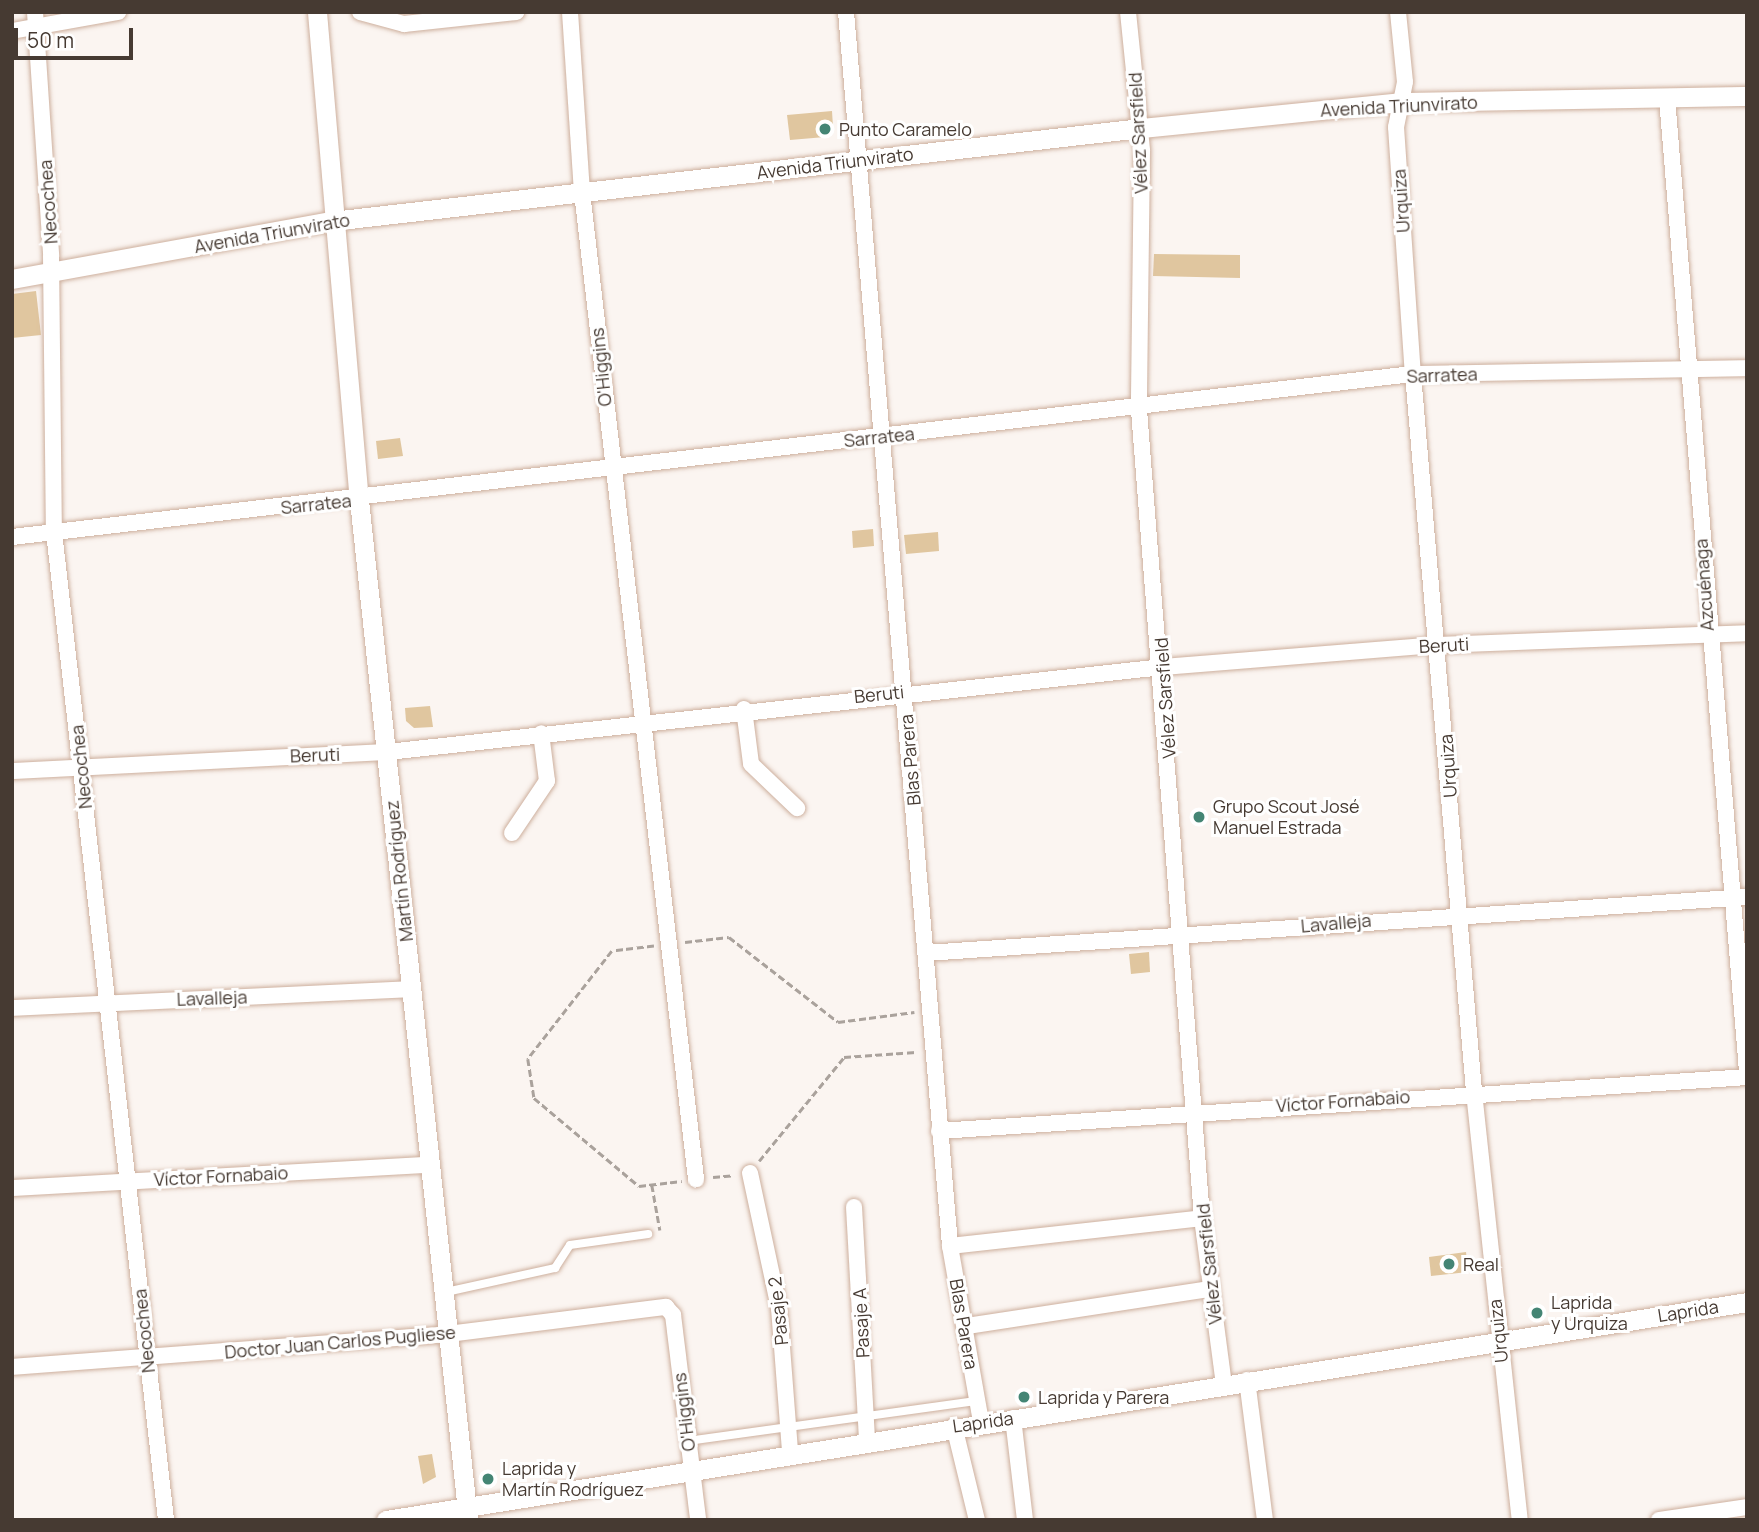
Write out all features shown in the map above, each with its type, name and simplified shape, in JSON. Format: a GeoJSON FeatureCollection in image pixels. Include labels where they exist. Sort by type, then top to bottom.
{"type":"FeatureCollection","features":[{"type":"Feature","properties":{"kind":"street"},"geometry":{"type":"LineString","coordinates":[[12,31],[35,19],[118,12]]}},
{"type":"Feature","properties":{"kind":"street","name":"Martín Rodríguez"},"geometry":{"type":"LineString","coordinates":[[317,12],[332,221],[359,500],[467,1513]]}},
{"type":"Feature","properties":{"kind":"street"},"geometry":{"type":"LineString","coordinates":[[360,12],[404,24],[516,12]]}},
{"type":"Feature","properties":{"kind":"street","name":"O'Higgins"},"geometry":{"type":"LineString","coordinates":[[570,12],[582,192],[696,1179]]}},
{"type":"Feature","properties":{"kind":"street","name":"Blas Parera"},"geometry":{"type":"LineString","coordinates":[[846,12],[855,161],[904,692],[950,1246],[967,1326],[981,1422]]}},
{"type":"Feature","properties":{"kind":"street","name":"Vélez Sarsfield"},"geometry":{"type":"LineString","coordinates":[[1128,12],[1141,128],[1139,410],[1163,667],[1197,1112],[1202,1218],[1224,1384]]}},
{"type":"Feature","properties":{"kind":"street","name":"Urquiza"},"geometry":{"type":"LineString","coordinates":[[1398,12],[1401,102],[1396,127],[1413,374],[1474,1092],[1498,1340],[1520,1520]]}},
{"type":"Feature","properties":{"kind":"street","name":"Necochea"},"geometry":{"type":"LineString","coordinates":[[35,19],[50,272],[54,532],[166,1520]]}},
{"type":"Feature","properties":{"kind":"street","name":"Avenida Triunvirato"},"geometry":{"type":"LineString","coordinates":[[12,279],[332,221],[1141,128],[1401,102],[1747,96]]}},
{"type":"Feature","properties":{"kind":"street","name":"Azcuénaga"},"geometry":{"type":"LineString","coordinates":[[1667,98],[1708,634],[1739,897],[1747,1071]]}},
{"type":"Feature","properties":{"kind":"street","name":"Sarratea"},"geometry":{"type":"LineString","coordinates":[[12,537],[1139,410],[1413,374],[1747,368]]}},
{"type":"Feature","properties":{"kind":"street","name":"Beruti"},"geometry":{"type":"LineString","coordinates":[[12,771],[81,764],[387,752],[644,720],[904,692],[1163,667],[1438,645],[1747,633]]}},
{"type":"Feature","properties":{"kind":"street"},"geometry":{"type":"LineString","coordinates":[[744,709],[751,764],[797,808]]}},
{"type":"Feature","properties":{"kind":"street"},"geometry":{"type":"LineString","coordinates":[[512,833],[547,781],[541,733]]}},
{"type":"Feature","properties":{"kind":"street","name":"Lavalleja"},"geometry":{"type":"LineString","coordinates":[[926,953],[1459,913],[1739,897]]}},
{"type":"Feature","properties":{"kind":"street","name":"Lavalleja"},"geometry":{"type":"LineString","coordinates":[[12,1008],[411,989]]}},
{"type":"Feature","properties":{"kind":"street","name":"Víctor Fornabaio"},"geometry":{"type":"LineString","coordinates":[[939,1131],[1474,1092],[1747,1077]]}},
{"type":"Feature","properties":{"kind":"street","name":"Víctor Fornabaio"},"geometry":{"type":"LineString","coordinates":[[12,1188],[429,1165]]}},
{"type":"Feature","properties":{"kind":"street","name":"Pasaje 2"},"geometry":{"type":"LineString","coordinates":[[750,1173],[774,1273],[790,1451]]}},
{"type":"Feature","properties":{"kind":"street","name":"Pasaje A"},"geometry":{"type":"LineString","coordinates":[[855,1208],[867,1439]]}},
{"type":"Feature","properties":{"kind":"street"},"geometry":{"type":"LineString","coordinates":[[950,1246],[1202,1218]]}},
{"type":"Feature","properties":{"kind":"street"},"geometry":{"type":"LineString","coordinates":[[967,1326],[1210,1289]]}},
{"type":"Feature","properties":{"kind":"street","name":"Laprida"},"geometry":{"type":"LineString","coordinates":[[386,1520],[467,1513],[790,1451],[1747,1302]]}},
{"type":"Feature","properties":{"kind":"street","name":"O'Higgins"},"geometry":{"type":"LineString","coordinates":[[666,1307],[673,1315],[698,1520]]}},
{"type":"Feature","properties":{"kind":"street","name":"Doctor Juan Carlos Pugliese"},"geometry":{"type":"LineString","coordinates":[[12,1367],[448,1334],[666,1307]]}},
{"type":"Feature","properties":{"kind":"street"},"geometry":{"type":"LineString","coordinates":[[1247,1380],[1265,1520]]}},
{"type":"Feature","properties":{"kind":"street"},"geometry":{"type":"LineString","coordinates":[[1013,1418],[1025,1520]]}},
{"type":"Feature","properties":{"kind":"street"},"geometry":{"type":"LineString","coordinates":[[954,1426],[977,1520]]}},
{"type":"Feature","properties":{"kind":"street"},"geometry":{"type":"LineString","coordinates":[[1660,1520],[1747,1507]]}},
{"type":"Feature","properties":{"kind":"lane"},"geometry":{"type":"LineString","coordinates":[[443,1292],[555,1268],[570,1245],[648,1234]]}},
{"type":"Feature","properties":{"kind":"lane"},"geometry":{"type":"LineString","coordinates":[[688,1441],[977,1401]]}},
{"type":"Feature","properties":{"kind":"path"},"geometry":{"type":"LineString","coordinates":[[914,1012],[838,1022],[729,937],[668,944],[612,951],[528,1059],[534,1098],[639,1186],[750,1173],[844,1057],[918,1052]]}},
{"type":"Feature","properties":{"kind":"path"},"geometry":{"type":"LineString","coordinates":[[913,999],[915,1026]]}},
{"type":"Feature","properties":{"kind":"path"},"geometry":{"type":"LineString","coordinates":[[916,1038],[919,1065]]}},
{"type":"Feature","properties":{"kind":"path"},"geometry":{"type":"LineString","coordinates":[[652,1185],[660,1231]]}},
{"type":"Feature","properties":{"kind":"building"},"geometry":{"type":"Polygon","coordinates":[[[832,111],[833,127],[825,137],[790,140],[787,115],[832,111]]]}},
{"type":"Feature","properties":{"kind":"building"},"geometry":{"type":"Polygon","coordinates":[[[1154,254],[1240,255],[1240,278],[1153,276],[1154,254]]]}},
{"type":"Feature","properties":{"kind":"building"},"geometry":{"type":"Polygon","coordinates":[[[36,291],[41,335],[12,338],[12,294],[36,291]]]}},
{"type":"Feature","properties":{"kind":"building"},"geometry":{"type":"Polygon","coordinates":[[[400,438],[403,456],[378,459],[376,441],[400,438]]]}},
{"type":"Feature","properties":{"kind":"building"},"geometry":{"type":"Polygon","coordinates":[[[873,529],[874,546],[853,548],[852,531],[873,529]]]}},
{"type":"Feature","properties":{"kind":"building"},"geometry":{"type":"Polygon","coordinates":[[[938,532],[939,551],[906,554],[904,535],[938,532]]]}},
{"type":"Feature","properties":{"kind":"building"},"geometry":{"type":"Polygon","coordinates":[[[430,706],[433,727],[414,728],[406,721],[405,708],[430,706]]]}},
{"type":"Feature","properties":{"kind":"building"},"geometry":{"type":"Polygon","coordinates":[[[1149,952],[1150,972],[1131,974],[1129,954],[1149,952]]]}},
{"type":"Feature","properties":{"kind":"building","name":"Real"},"geometry":{"type":"Polygon","coordinates":[[[1466,1252],[1468,1272],[1431,1276],[1429,1257],[1466,1252]]]}},
{"type":"Feature","properties":{"kind":"building"},"geometry":{"type":"Polygon","coordinates":[[[432,1454],[436,1477],[423,1484],[418,1456],[432,1454]]]}},
{"type":"Feature","properties":{"kind":"place","name":"Punto Caramelo"},"geometry":{"type":"Point","coordinates":[825,129]}},
{"type":"Feature","properties":{"kind":"place","name":"Grupo Scout José Manuel Estrada"},"geometry":{"type":"Point","coordinates":[1199,817]}},
{"type":"Feature","properties":{"kind":"place","name":"Real"},"geometry":{"type":"Point","coordinates":[1449,1264]}},
{"type":"Feature","properties":{"kind":"place","name":"Laprida y Urquiza"},"geometry":{"type":"Point","coordinates":[1537,1313]}},
{"type":"Feature","properties":{"kind":"place","name":"Laprida y Parera"},"geometry":{"type":"Point","coordinates":[1024,1397]}},
{"type":"Feature","properties":{"kind":"place","name":"Laprida y Martín Rodríguez"},"geometry":{"type":"Point","coordinates":[488,1479]}}]}
